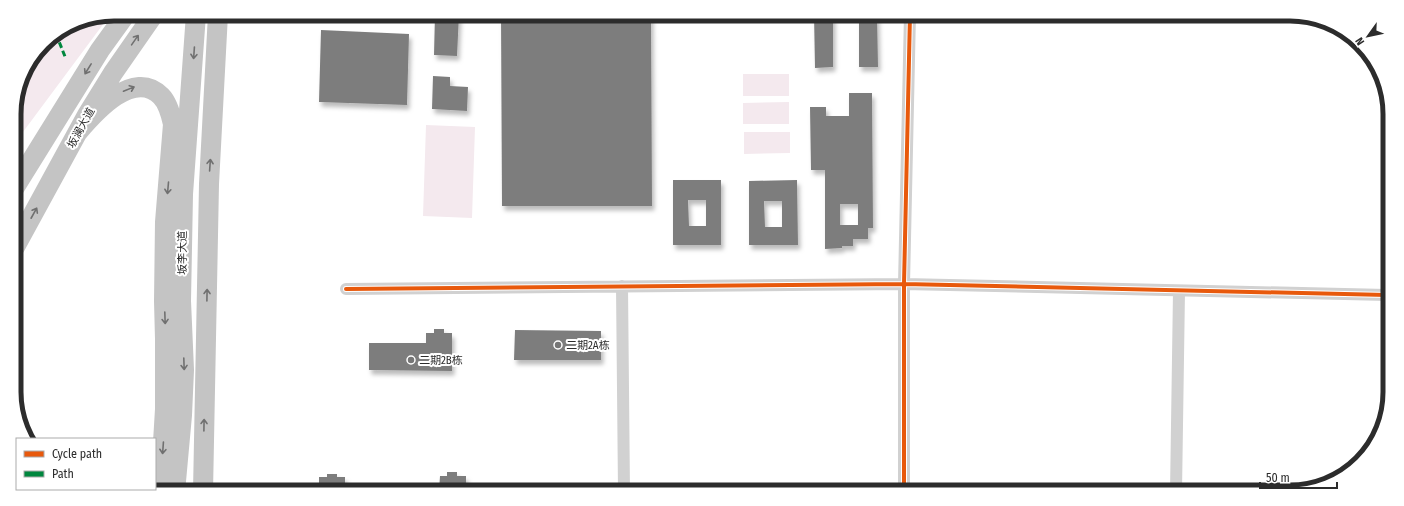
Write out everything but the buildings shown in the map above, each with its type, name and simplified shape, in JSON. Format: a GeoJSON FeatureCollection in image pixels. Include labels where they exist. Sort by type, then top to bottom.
{"type":"FeatureCollection","features":[{"type":"Feature","properties":{"kind":"main road"},"geometry":{"type":"LineString","coordinates":[[21,177],[100,50],[120,21]]}},
{"type":"Feature","properties":{"kind":"main road","name":"坂澜大道"},"geometry":{"type":"LineString","coordinates":[[21,236],[78,132],[113,73],[149,21]]}},
{"type":"Feature","properties":{"kind":"main road","name":"坂李大道"},"geometry":{"type":"LineString","coordinates":[[176,485],[182,415],[184,370],[181,301],[183,194],[195,21]]}},
{"type":"Feature","properties":{"kind":"main road"},"geometry":{"type":"LineString","coordinates":[[203,485],[209,184],[218,21]]}},
{"type":"Feature","properties":{"kind":"main road"},"geometry":{"type":"LineString","coordinates":[[218,36],[222,21]]}},
{"type":"Feature","properties":{"kind":"main road"},"geometry":{"type":"LineString","coordinates":[[78,132],[118,95],[137,86],[154,91],[162,97],[170,113],[173,124],[165,222],[165,409],[160,485]]}},
{"type":"Feature","properties":{"kind":"street"},"geometry":{"type":"LineString","coordinates":[[904,485],[904,284],[910,21]]}},
{"type":"Feature","properties":{"kind":"street"},"geometry":{"type":"LineString","coordinates":[[346,289],[904,284],[1383,295]]}},
{"type":"Feature","properties":{"kind":"street"},"geometry":{"type":"LineString","coordinates":[[622,286],[624,485]]}},
{"type":"Feature","properties":{"kind":"street"},"geometry":{"type":"LineString","coordinates":[[1176,485],[1179,291]]}},
{"type":"Feature","properties":{"kind":"shaded area"},"geometry":{"type":"Polygon","coordinates":[[[105,22],[21,135],[21,108],[24,90],[28,78],[37,62],[48,48],[67,33],[84,26],[105,22]]]}},
{"type":"Feature","properties":{"kind":"shaded area"},"geometry":{"type":"Polygon","coordinates":[[[743,74],[789,74],[789,96],[743,96],[743,74]]]}},
{"type":"Feature","properties":{"kind":"shaded area"},"geometry":{"type":"Polygon","coordinates":[[[789,102],[789,124],[743,124],[743,103],[789,102]]]}},
{"type":"Feature","properties":{"kind":"shaded area"},"geometry":{"type":"Polygon","coordinates":[[[426,125],[475,127],[472,218],[423,216],[426,125]]]}},
{"type":"Feature","properties":{"kind":"shaded area"},"geometry":{"type":"Polygon","coordinates":[[[744,132],[790,132],[790,153],[744,154],[744,132]]]}},
{"type":"Feature","properties":{"kind":"marked path"},"geometry":{"type":"LineString","coordinates":[[58,40],[66,59]]}},
{"type":"Feature","properties":{"kind":"cycle path"},"geometry":{"type":"LineString","coordinates":[[904,485],[904,284],[910,21]]}},
{"type":"Feature","properties":{"kind":"cycle path"},"geometry":{"type":"LineString","coordinates":[[346,289],[904,284],[1383,295]]}},
{"type":"Feature","properties":{"kind":"place","name":"二期2A栋"},"geometry":{"type":"Point","coordinates":[558,345]}},
{"type":"Feature","properties":{"kind":"place","name":"二期2B栋"},"geometry":{"type":"Point","coordinates":[411,360]}}]}
